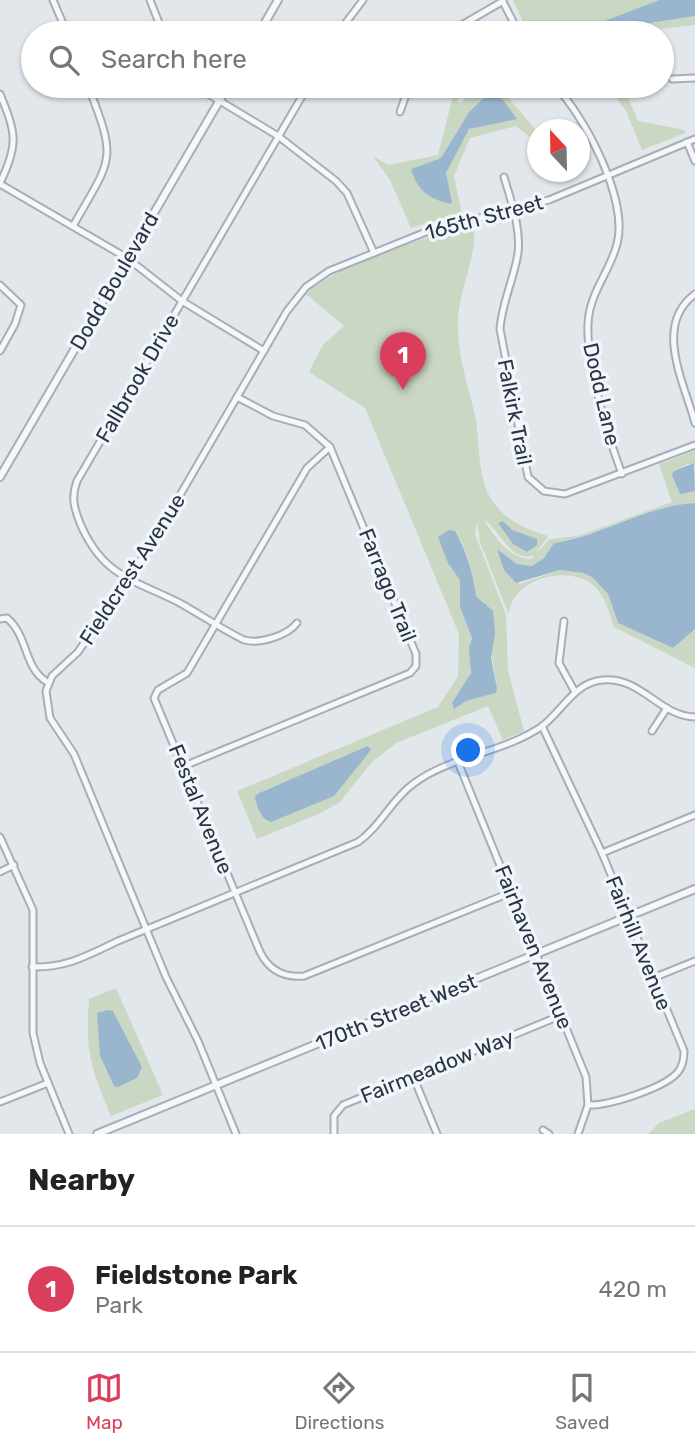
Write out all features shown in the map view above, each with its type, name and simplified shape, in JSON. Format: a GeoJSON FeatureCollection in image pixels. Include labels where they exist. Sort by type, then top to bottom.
{"type":"FeatureCollection","features":[{"type":"Feature","properties":{"kind":"street"},"geometry":{"type":"LineString","coordinates":[[53,0],[62,21]]}},
{"type":"Feature","properties":{"kind":"street"},"geometry":{"type":"LineString","coordinates":[[149,0],[158,21]]}},
{"type":"Feature","properties":{"kind":"street"},"geometry":{"type":"LineString","coordinates":[[266,21],[278,0]]}},
{"type":"Feature","properties":{"kind":"street"},"geometry":{"type":"LineString","coordinates":[[347,21],[363,0]]}},
{"type":"Feature","properties":{"kind":"street"},"geometry":{"type":"LineString","coordinates":[[468,21],[503,0],[513,21]]}},
{"type":"Feature","properties":{"kind":"street"},"geometry":{"type":"LineString","coordinates":[[674,79],[695,78]]}},
{"type":"Feature","properties":{"kind":"street"},"geometry":{"type":"LineString","coordinates":[[0,94],[13,126],[13,155],[0,183],[127,258],[182,301],[264,351]]}},
{"type":"Feature","properties":{"kind":"street"},"geometry":{"type":"LineString","coordinates":[[73,226],[108,158],[105,129],[93,98]]}},
{"type":"Feature","properties":{"kind":"street"},"geometry":{"type":"LineString","coordinates":[[214,98],[278,136],[347,193],[374,253]]}},
{"type":"Feature","properties":{"kind":"street","name":"Dodd Boulevard"},"geometry":{"type":"LineString","coordinates":[[0,477],[221,98]]}},
{"type":"Feature","properties":{"kind":"street","name":"Fallbrook Drive"},"geometry":{"type":"LineString","coordinates":[[297,623],[291,631],[254,641],[244,640],[129,579],[103,562],[92,550],[75,510],[74,488],[300,98]]}},
{"type":"Feature","properties":{"kind":"street"},"geometry":{"type":"LineString","coordinates":[[400,112],[405,98]]}},
{"type":"Feature","properties":{"kind":"street","name":"Dodd Lane"},"geometry":{"type":"LineString","coordinates":[[565,98],[584,122],[618,209],[618,240],[593,297],[588,314],[588,342],[622,474]]}},
{"type":"Feature","properties":{"kind":"street","name":"165th Street"},"geometry":{"type":"LineString","coordinates":[[313,281],[329,271],[433,229],[549,200],[695,139]]}},
{"type":"Feature","properties":{"kind":"street"},"geometry":{"type":"LineString","coordinates":[[687,142],[695,161]]}},
{"type":"Feature","properties":{"kind":"street"},"geometry":{"type":"LineString","coordinates":[[504,177],[513,210]]}},
{"type":"Feature","properties":{"kind":"street","name":"Falkirk Trail"},"geometry":{"type":"LineString","coordinates":[[513,210],[518,252],[502,307],[500,328],[525,471],[540,489],[555,494],[622,474],[695,445]]}},
{"type":"Feature","properties":{"kind":"street","name":"Fieldcrest Avenue"},"geometry":{"type":"LineString","coordinates":[[47,682],[78,652],[129,579],[293,302],[313,281]]}},
{"type":"Feature","properties":{"kind":"street"},"geometry":{"type":"LineString","coordinates":[[0,285],[21,305]]}},
{"type":"Feature","properties":{"kind":"street"},"geometry":{"type":"LineString","coordinates":[[695,295],[678,312],[673,326],[673,342],[695,422]]}},
{"type":"Feature","properties":{"kind":"street"},"geometry":{"type":"LineString","coordinates":[[21,305],[29,302]]}},
{"type":"Feature","properties":{"kind":"street"},"geometry":{"type":"LineString","coordinates":[[0,351],[15,324],[21,305]]}},
{"type":"Feature","properties":{"kind":"street","name":"Farrago Trail"},"geometry":{"type":"LineString","coordinates":[[184,766],[410,673],[416,666],[416,654],[330,447],[305,425],[273,416],[237,397]]}},
{"type":"Feature","properties":{"kind":"street","name":"Festal Avenue"},"geometry":{"type":"LineString","coordinates":[[330,447],[307,468],[187,673],[154,693],[264,959],[274,970],[296,977],[312,974],[512,892]]}},
{"type":"Feature","properties":{"kind":"street"},"geometry":{"type":"LineString","coordinates":[[0,619],[7,618],[16,627],[25,645],[31,667],[47,682],[47,711],[74,754],[146,930],[217,1085],[236,1134]]}},
{"type":"Feature","properties":{"kind":"street"},"geometry":{"type":"LineString","coordinates":[[564,621],[559,663],[575,692]]}},
{"type":"Feature","properties":{"kind":"street"},"geometry":{"type":"LineString","coordinates":[[32,967],[61,966],[81,961],[146,930],[358,842],[375,828],[410,786],[542,726],[575,692],[595,681],[628,681],[679,715],[695,717]]}},
{"type":"Feature","properties":{"kind":"street"},"geometry":{"type":"LineString","coordinates":[[652,731],[667,708]]}},
{"type":"Feature","properties":{"kind":"street","name":"Fairhill Avenue"},"geometry":{"type":"LineString","coordinates":[[542,726],[602,853],[683,1044],[684,1058],[681,1069],[667,1081],[616,1101],[588,1105]]}},
{"type":"Feature","properties":{"kind":"street","name":"Fairhaven Avenue"},"geometry":{"type":"LineString","coordinates":[[458,762],[586,1077],[588,1105],[578,1134]]}},
{"type":"Feature","properties":{"kind":"street"},"geometry":{"type":"LineString","coordinates":[[602,853],[695,815]]}},
{"type":"Feature","properties":{"kind":"street"},"geometry":{"type":"LineString","coordinates":[[0,837],[33,910],[33,1033],[48,1083],[69,1134]]}},
{"type":"Feature","properties":{"kind":"street"},"geometry":{"type":"LineString","coordinates":[[0,872],[13,865]]}},
{"type":"Feature","properties":{"kind":"street","name":"170th Street West"},"geometry":{"type":"LineString","coordinates":[[97,1134],[695,889]]}},
{"type":"Feature","properties":{"kind":"street"},"geometry":{"type":"LineString","coordinates":[[653,978],[695,961]]}},
{"type":"Feature","properties":{"kind":"street","name":"Fairmeadow Way"},"geometry":{"type":"LineString","coordinates":[[334,1134],[334,1116],[343,1105],[562,1015]]}},
{"type":"Feature","properties":{"kind":"street"},"geometry":{"type":"LineString","coordinates":[[413,1076],[437,1134]]}},
{"type":"Feature","properties":{"kind":"street"},"geometry":{"type":"LineString","coordinates":[[0,1102],[48,1083]]}},
{"type":"Feature","properties":{"kind":"green space"},"geometry":{"type":"Polygon","coordinates":[[[513,0],[659,0],[605,21],[523,21],[513,0]]]}},
{"type":"Feature","properties":{"kind":"green space"},"geometry":{"type":"Polygon","coordinates":[[[695,16],[695,25],[674,28],[674,21],[663,21],[695,16]]]}},
{"type":"Feature","properties":{"kind":"green space"},"geometry":{"type":"Polygon","coordinates":[[[453,98],[459,98],[457,101],[461,103],[465,98],[484,98],[469,112],[441,158],[411,169],[452,201],[446,173],[464,133],[477,125],[512,118],[500,98],[508,98],[527,119],[527,135],[516,126],[470,138],[454,176],[462,214],[411,228],[390,180],[373,156],[389,165],[438,155],[453,98]]]}},
{"type":"Feature","properties":{"kind":"green space"},"geometry":{"type":"Polygon","coordinates":[[[617,98],[628,98],[638,121],[685,130],[685,133],[642,150],[627,113],[617,98]]]}},
{"type":"Feature","properties":{"kind":"green space"},"geometry":{"type":"Polygon","coordinates":[[[474,225],[473,249],[459,307],[458,332],[476,420],[482,474],[494,503],[506,516],[525,528],[548,536],[536,554],[550,539],[578,536],[672,502],[659,464],[695,450],[695,465],[688,464],[674,471],[678,491],[695,491],[695,503],[659,509],[590,534],[554,543],[544,558],[532,566],[517,564],[498,550],[504,570],[520,584],[560,570],[592,577],[608,594],[618,623],[673,648],[695,629],[695,668],[614,627],[598,590],[587,581],[576,577],[551,576],[527,586],[512,603],[509,615],[480,542],[477,522],[475,534],[506,615],[508,671],[524,731],[503,740],[488,706],[396,743],[371,763],[340,802],[321,813],[257,839],[237,791],[438,707],[458,676],[459,634],[365,408],[309,372],[322,346],[344,326],[306,294],[362,261],[474,225]],[[484,520],[509,551],[531,559],[535,555],[526,556],[512,550],[484,520]],[[449,530],[460,580],[460,607],[472,638],[469,648],[473,661],[468,681],[453,703],[454,708],[466,701],[496,693],[497,688],[483,601],[476,596],[471,569],[460,539],[449,530]],[[371,750],[264,790],[256,803],[267,822],[345,780],[371,750]]]}},
{"type":"Feature","properties":{"kind":"green space"},"geometry":{"type":"Polygon","coordinates":[[[116,988],[163,1095],[111,1116],[91,1060],[88,1034],[89,999],[116,988]],[[102,1011],[100,1056],[114,1086],[142,1067],[113,1011],[102,1011]]]}},
{"type":"Feature","properties":{"kind":"green space"},"geometry":{"type":"Polygon","coordinates":[[[695,1109],[695,1134],[648,1134],[659,1123],[695,1109]]]}},
{"type":"Feature","properties":{"kind":"water"},"geometry":{"type":"Polygon","coordinates":[[[659,0],[695,0],[695,16],[663,21],[605,21],[659,0]]]}},
{"type":"Feature","properties":{"kind":"water"},"geometry":{"type":"Polygon","coordinates":[[[484,98],[501,98],[517,119],[469,129],[446,173],[452,202],[450,204],[430,196],[421,188],[411,169],[441,158],[469,112],[484,98]]]}},
{"type":"Feature","properties":{"kind":"water"},"geometry":{"type":"Polygon","coordinates":[[[694,463],[695,491],[680,494],[672,475],[674,471],[694,463]]]}},
{"type":"Feature","properties":{"kind":"water"},"geometry":{"type":"Polygon","coordinates":[[[695,503],[695,629],[673,648],[618,623],[608,594],[592,577],[560,570],[516,583],[504,570],[497,549],[517,564],[532,566],[544,558],[554,543],[590,534],[659,509],[695,503]]]}},
{"type":"Feature","properties":{"kind":"water"},"geometry":{"type":"Polygon","coordinates":[[[503,521],[512,530],[537,539],[537,545],[527,552],[513,544],[498,523],[503,521]]]}},
{"type":"Feature","properties":{"kind":"water"},"geometry":{"type":"Polygon","coordinates":[[[449,530],[455,531],[463,547],[476,596],[493,611],[495,633],[491,658],[497,688],[496,693],[466,701],[454,709],[452,703],[471,673],[469,648],[472,638],[460,607],[460,580],[448,563],[438,537],[449,530]]]}},
{"type":"Feature","properties":{"kind":"water"},"geometry":{"type":"Polygon","coordinates":[[[368,746],[371,750],[334,796],[271,822],[262,815],[255,796],[259,793],[368,746]]]}},
{"type":"Feature","properties":{"kind":"water"},"geometry":{"type":"Polygon","coordinates":[[[113,1011],[142,1067],[137,1078],[118,1087],[114,1086],[100,1056],[97,1013],[113,1011]]]}},
{"type":"Feature","properties":{"kind":"place","name":"Fieldstone Park"},"geometry":{"type":"Point","coordinates":[403,390]}}]}
